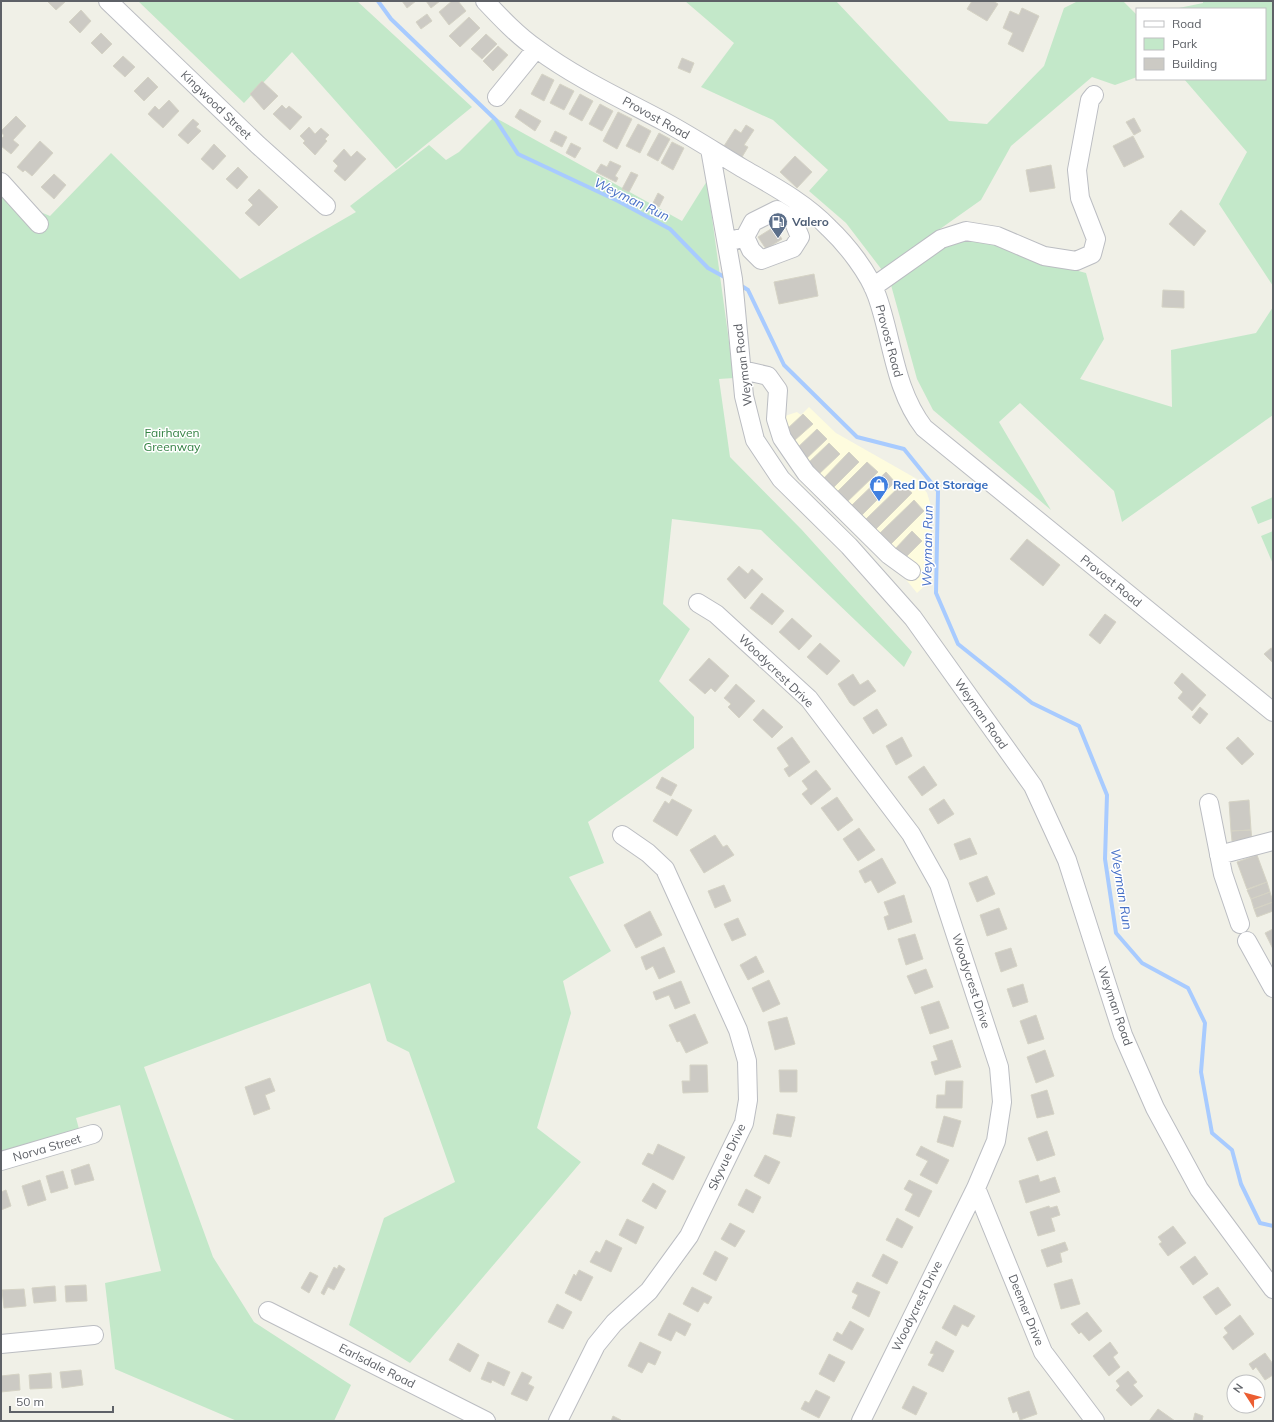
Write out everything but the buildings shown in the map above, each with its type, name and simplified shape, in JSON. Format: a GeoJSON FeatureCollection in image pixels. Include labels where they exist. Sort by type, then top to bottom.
{"type":"FeatureCollection","features":[{"type":"Feature","properties":{"kind":"street","name":"Kingwood Street"},"geometry":{"type":"LineString","coordinates":[[108,1],[258,145],[326,206]]}},
{"type":"Feature","properties":{"kind":"street","name":"Provost Road"},"geometry":{"type":"LineString","coordinates":[[485,1],[502,19],[536,49],[581,77],[679,130],[805,207],[830,228],[853,255],[873,287],[904,395],[913,414],[924,428],[1273,712]]}},
{"type":"Feature","properties":{"kind":"street"},"geometry":{"type":"LineString","coordinates":[[497,97],[536,49]]}},
{"type":"Feature","properties":{"kind":"street"},"geometry":{"type":"LineString","coordinates":[[873,287],[941,239],[966,231],[997,236],[1044,256],[1076,261],[1092,254],[1096,240],[1080,198],[1077,170],[1090,100],[1094,95]]}},
{"type":"Feature","properties":{"kind":"street","name":"Weyman Road"},"geometry":{"type":"LineString","coordinates":[[710,149],[736,302],[744,396],[756,440],[781,478],[849,546],[912,618],[1032,786],[1067,860],[1123,1035],[1156,1108],[1199,1189],[1273,1290]]}},
{"type":"Feature","properties":{"kind":"street"},"geometry":{"type":"LineString","coordinates":[[1,182],[39,224]]}},
{"type":"Feature","properties":{"kind":"street"},"geometry":{"type":"LineString","coordinates":[[793,220],[805,207]]}},
{"type":"Feature","properties":{"kind":"street"},"geometry":{"type":"LineString","coordinates":[[727,244],[745,237],[753,222],[777,210],[793,220],[800,237],[793,248],[761,260],[750,250],[745,237]]}},
{"type":"Feature","properties":{"kind":"street"},"geometry":{"type":"LineString","coordinates":[[742,370],[768,376],[778,390],[776,419],[782,438],[806,473],[889,555],[911,571]]}},
{"type":"Feature","properties":{"kind":"street","name":"Woodycrest Drive"},"geometry":{"type":"LineString","coordinates":[[698,603],[716,614],[809,699],[911,834],[939,884],[999,1067],[1002,1102],[996,1141],[976,1188],[861,1421]]}},
{"type":"Feature","properties":{"kind":"street"},"geometry":{"type":"LineString","coordinates":[[1209,803],[1223,874],[1240,924]]}},
{"type":"Feature","properties":{"kind":"street","name":"Skyvue Drive"},"geometry":{"type":"LineString","coordinates":[[558,1421],[596,1345],[614,1323],[649,1291],[690,1236],[744,1123],[748,1100],[748,1061],[738,1030],[665,869],[648,853],[622,835]]}},
{"type":"Feature","properties":{"kind":"street"},"geometry":{"type":"LineString","coordinates":[[1219,855],[1273,841]]}},
{"type":"Feature","properties":{"kind":"street"},"geometry":{"type":"LineString","coordinates":[[1247,941],[1273,988]]}},
{"type":"Feature","properties":{"kind":"street","name":"Norva Street"},"geometry":{"type":"LineString","coordinates":[[1,1161],[93,1134]]}},
{"type":"Feature","properties":{"kind":"street","name":"Deemer Drive"},"geometry":{"type":"LineString","coordinates":[[976,1188],[1043,1352],[1095,1421]]}},
{"type":"Feature","properties":{"kind":"street","name":"Earlsdale Road"},"geometry":{"type":"LineString","coordinates":[[268,1311],[486,1421]]}},
{"type":"Feature","properties":{"kind":"street"},"geometry":{"type":"LineString","coordinates":[[1,1344],[94,1335]]}},
{"type":"Feature","properties":{"kind":"shaded area","name":"Red Dot Storage"},"geometry":{"type":"Polygon","coordinates":[[[809,407],[836,433],[917,479],[927,493],[931,506],[929,526],[931,532],[928,583],[917,593],[889,559],[824,497],[776,419],[797,412],[801,415],[809,407]]]}},
{"type":"Feature","properties":{"kind":"green space"},"geometry":{"type":"Polygon","coordinates":[[[138,1],[357,1],[472,107],[396,169],[292,52],[244,103],[138,1]]]}},
{"type":"Feature","properties":{"kind":"green space"},"geometry":{"type":"Polygon","coordinates":[[[685,1],[836,1],[949,121],[987,124],[1044,66],[1064,8],[1078,1],[1123,1],[1136,14],[1136,77],[1115,85],[1092,77],[1011,146],[981,200],[882,270],[846,223],[809,191],[828,170],[773,120],[701,87],[734,43],[685,1]]]}},
{"type":"Feature","properties":{"kind":"green space"},"geometry":{"type":"Polygon","coordinates":[[[1203,1],[1273,1],[1273,286],[1219,204],[1247,152],[1185,80],[1266,80],[1266,8],[1179,8],[1203,3],[1203,1]]]}},
{"type":"Feature","properties":{"kind":"green space","name":"Fairhaven Greenway"},"geometry":{"type":"Polygon","coordinates":[[[494,117],[682,221],[707,181],[734,378],[719,379],[730,457],[802,530],[912,652],[904,667],[761,530],[672,519],[663,604],[690,629],[659,681],[694,717],[694,748],[588,822],[604,863],[569,877],[611,951],[563,981],[571,1013],[537,1128],[581,1162],[410,1363],[349,1325],[384,1218],[455,1182],[409,1052],[387,1041],[370,983],[144,1067],[213,1257],[254,1322],[351,1385],[334,1421],[237,1421],[115,1369],[105,1283],[161,1271],[120,1105],[76,1118],[79,1129],[1,1153],[1,196],[50,216],[111,153],[240,279],[356,212],[350,206],[429,145],[446,160],[459,152],[494,117]]]}},
{"type":"Feature","properties":{"kind":"green space"},"geometry":{"type":"Polygon","coordinates":[[[985,239],[1037,260],[1086,273],[1104,339],[1080,379],[1172,407],[1171,350],[1256,333],[1273,307],[1273,415],[1122,522],[1114,491],[1020,403],[999,422],[1051,510],[933,410],[917,379],[891,285],[951,241],[985,239]]]}},
{"type":"Feature","properties":{"kind":"green space"},"geometry":{"type":"Polygon","coordinates":[[[1273,497],[1273,518],[1258,524],[1251,507],[1273,497]]]}},
{"type":"Feature","properties":{"kind":"green space"},"geometry":{"type":"Polygon","coordinates":[[[1273,531],[1273,564],[1261,536],[1273,531]]]}},
{"type":"Feature","properties":{"kind":"waterway","name":"Weyman Run"},"geometry":{"type":"LineString","coordinates":[[378,1],[391,19],[496,120],[518,154],[618,201],[670,229],[708,268],[728,279]]}},
{"type":"Feature","properties":{"kind":"waterway","name":"Weyman Run"},"geometry":{"type":"LineString","coordinates":[[740,285],[748,290],[784,365],[857,437],[904,449],[938,491],[936,593],[958,644],[1032,703],[1079,726],[1107,795],[1105,859],[1116,933],[1142,963],[1188,988],[1205,1023],[1201,1072],[1212,1133],[1232,1150],[1241,1184],[1260,1223],[1273,1226]]}},
{"type":"Feature","properties":{"kind":"place","name":"Valero"},"geometry":{"type":"Point","coordinates":[778,239]}},
{"type":"Feature","properties":{"kind":"place","name":"Red Dot Storage"},"geometry":{"type":"Point","coordinates":[879,502]}}]}
